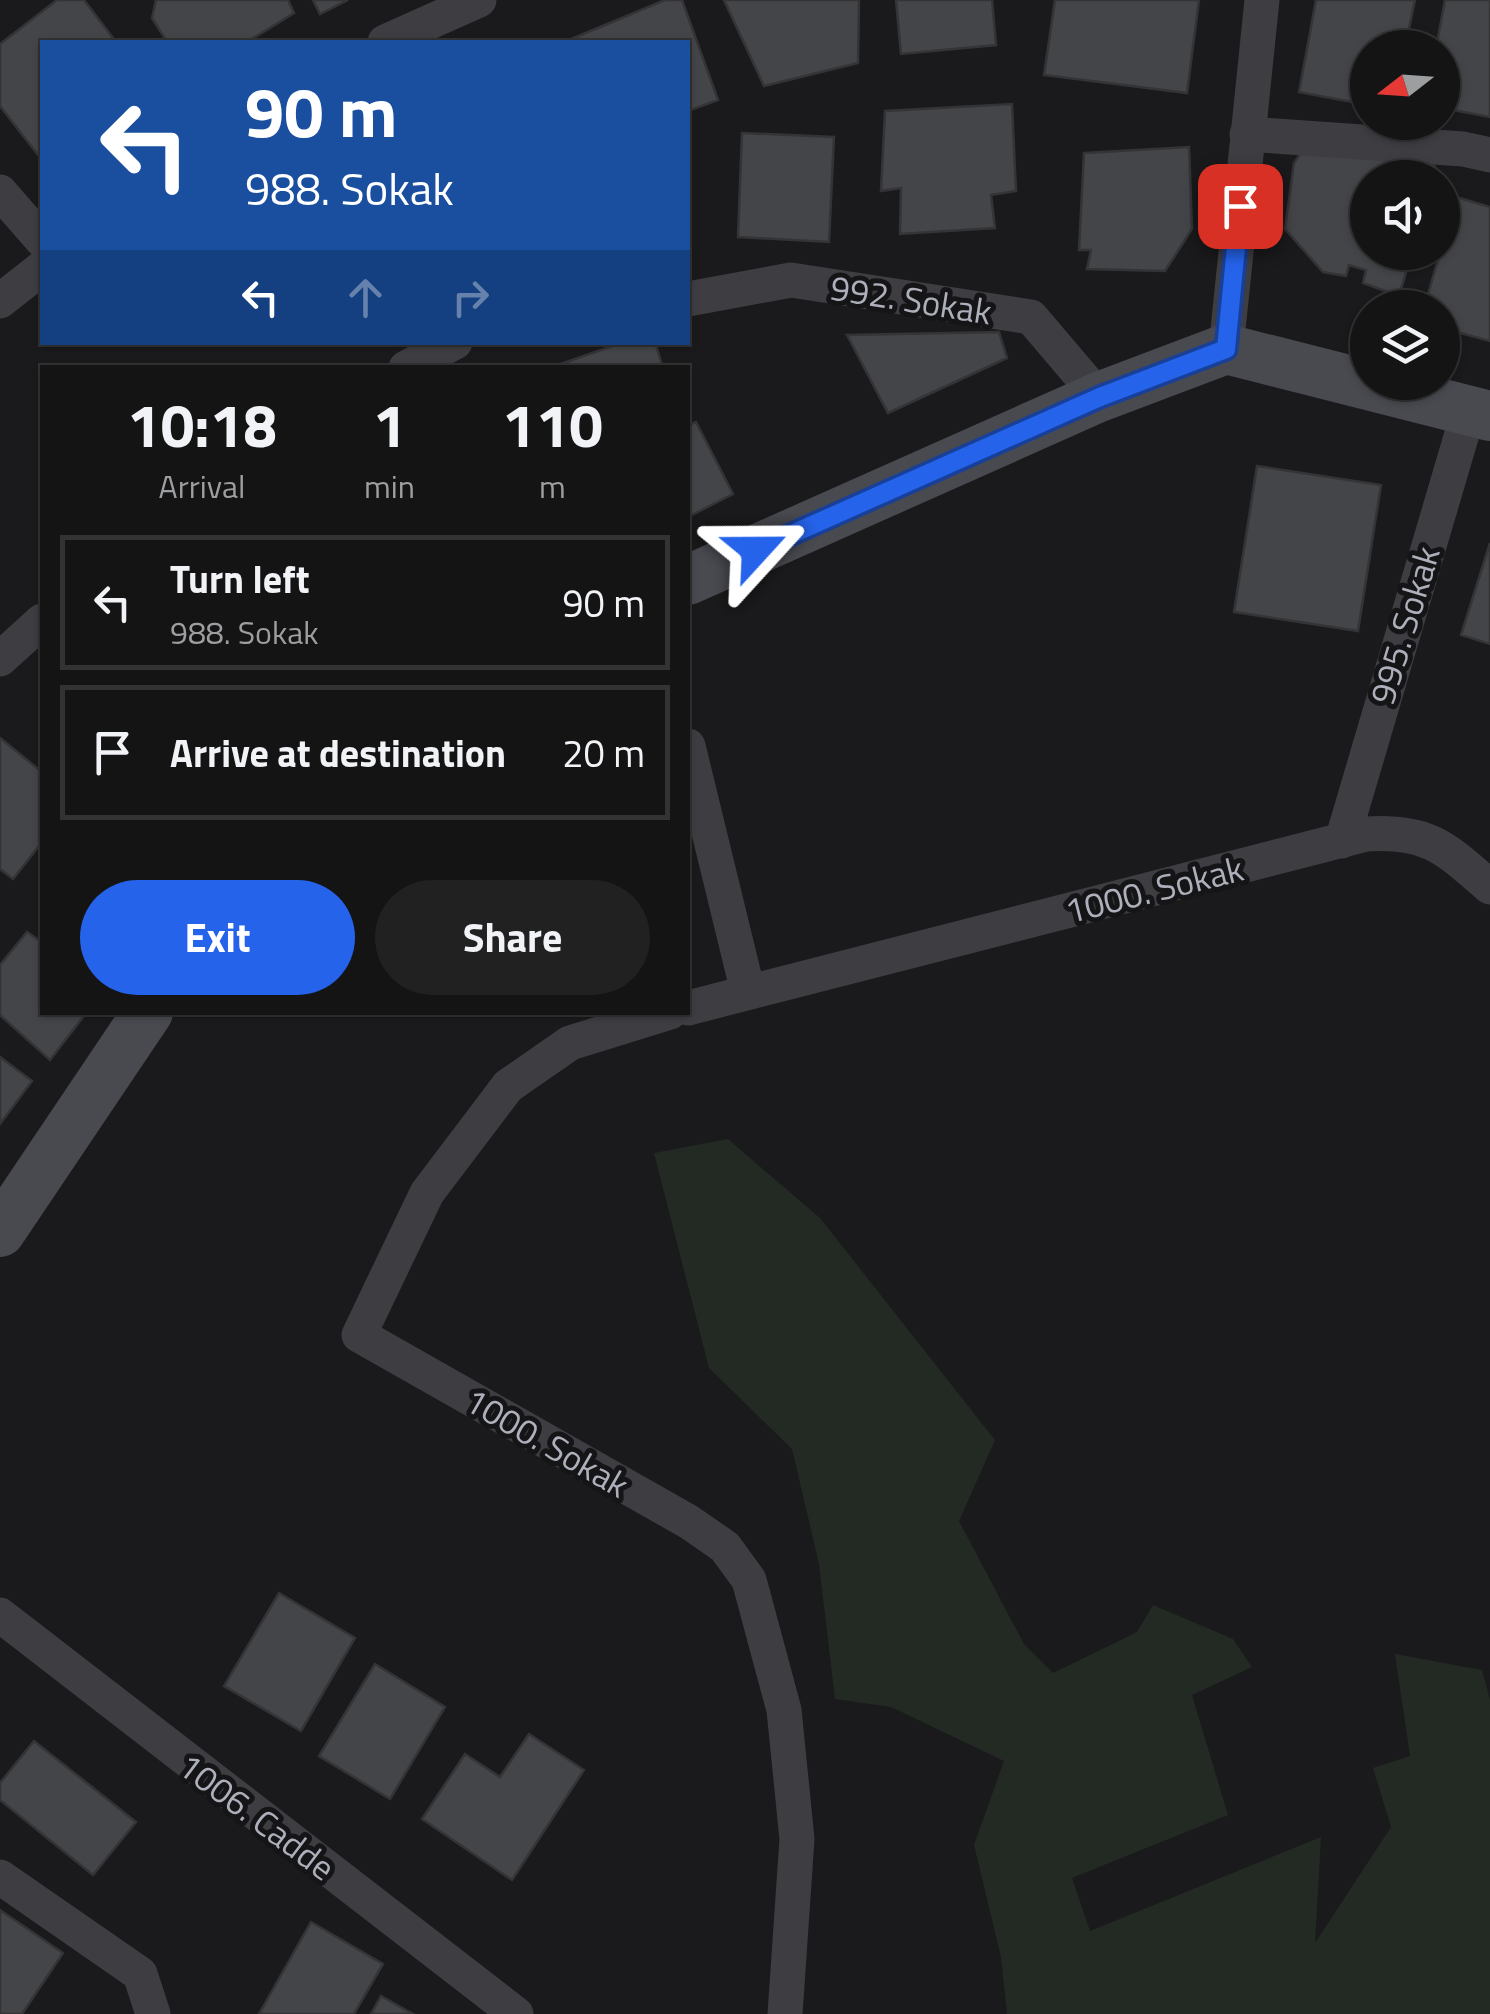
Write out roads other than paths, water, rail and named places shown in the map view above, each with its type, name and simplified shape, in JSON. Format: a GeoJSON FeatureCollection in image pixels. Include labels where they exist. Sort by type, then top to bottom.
{"type":"FeatureCollection","features":[{"type":"Feature","properties":{"kind":"main road"},"geometry":{"type":"LineString","coordinates":[[690,579],[1100,397],[1226,349],[1480,413]]}},
{"type":"Feature","properties":{"kind":"main road"},"geometry":{"type":"LineString","coordinates":[[0,1232],[146,1015]]}},
{"type":"Feature","properties":{"kind":"street"},"geometry":{"type":"LineString","coordinates":[[389,40],[479,0]]}},
{"type":"Feature","properties":{"kind":"street"},"geometry":{"type":"LineString","coordinates":[[1226,349],[1262,0]]}},
{"type":"Feature","properties":{"kind":"street"},"geometry":{"type":"LineString","coordinates":[[1247,134],[1463,148],[1490,155]]}},
{"type":"Feature","properties":{"kind":"street"},"geometry":{"type":"LineString","coordinates":[[0,192],[40,238]]}},
{"type":"Feature","properties":{"kind":"street"},"geometry":{"type":"LineString","coordinates":[[0,300],[40,270]]}},
{"type":"Feature","properties":{"kind":"street","name":"992. Sokak"},"geometry":{"type":"LineString","coordinates":[[690,299],[791,280],[1031,317],[1100,397]]}},
{"type":"Feature","properties":{"kind":"street"},"geometry":{"type":"LineString","coordinates":[[412,365],[449,345]]}},
{"type":"Feature","properties":{"kind":"street","name":"995. Sokak"},"geometry":{"type":"LineString","coordinates":[[1342,841],[1480,413]]}},
{"type":"Feature","properties":{"kind":"street"},"geometry":{"type":"LineString","coordinates":[[0,659],[40,623]]}},
{"type":"Feature","properties":{"kind":"street"},"geometry":{"type":"LineString","coordinates":[[690,754],[748,992]]}},
{"type":"Feature","properties":{"kind":"street","name":"1000. Sokak"},"geometry":{"type":"LineString","coordinates":[[690,1007],[1342,841],[1393,832],[1438,842],[1490,887]]}},
{"type":"Feature","properties":{"kind":"street","name":"1000. Sokak"},"geometry":{"type":"LineString","coordinates":[[660,1015],[570,1043],[508,1086],[426,1192],[359,1335],[688,1522],[725,1547],[749,1580],[784,1710],[792,1776],[797,1839],[785,2014]]}},
{"type":"Feature","properties":{"kind":"street","name":"1006. Cadde"},"geometry":{"type":"LineString","coordinates":[[0,1615],[516,2014]]}},
{"type":"Feature","properties":{"kind":"street"},"geometry":{"type":"LineString","coordinates":[[0,1877],[140,1974],[154,2014]]}}]}
